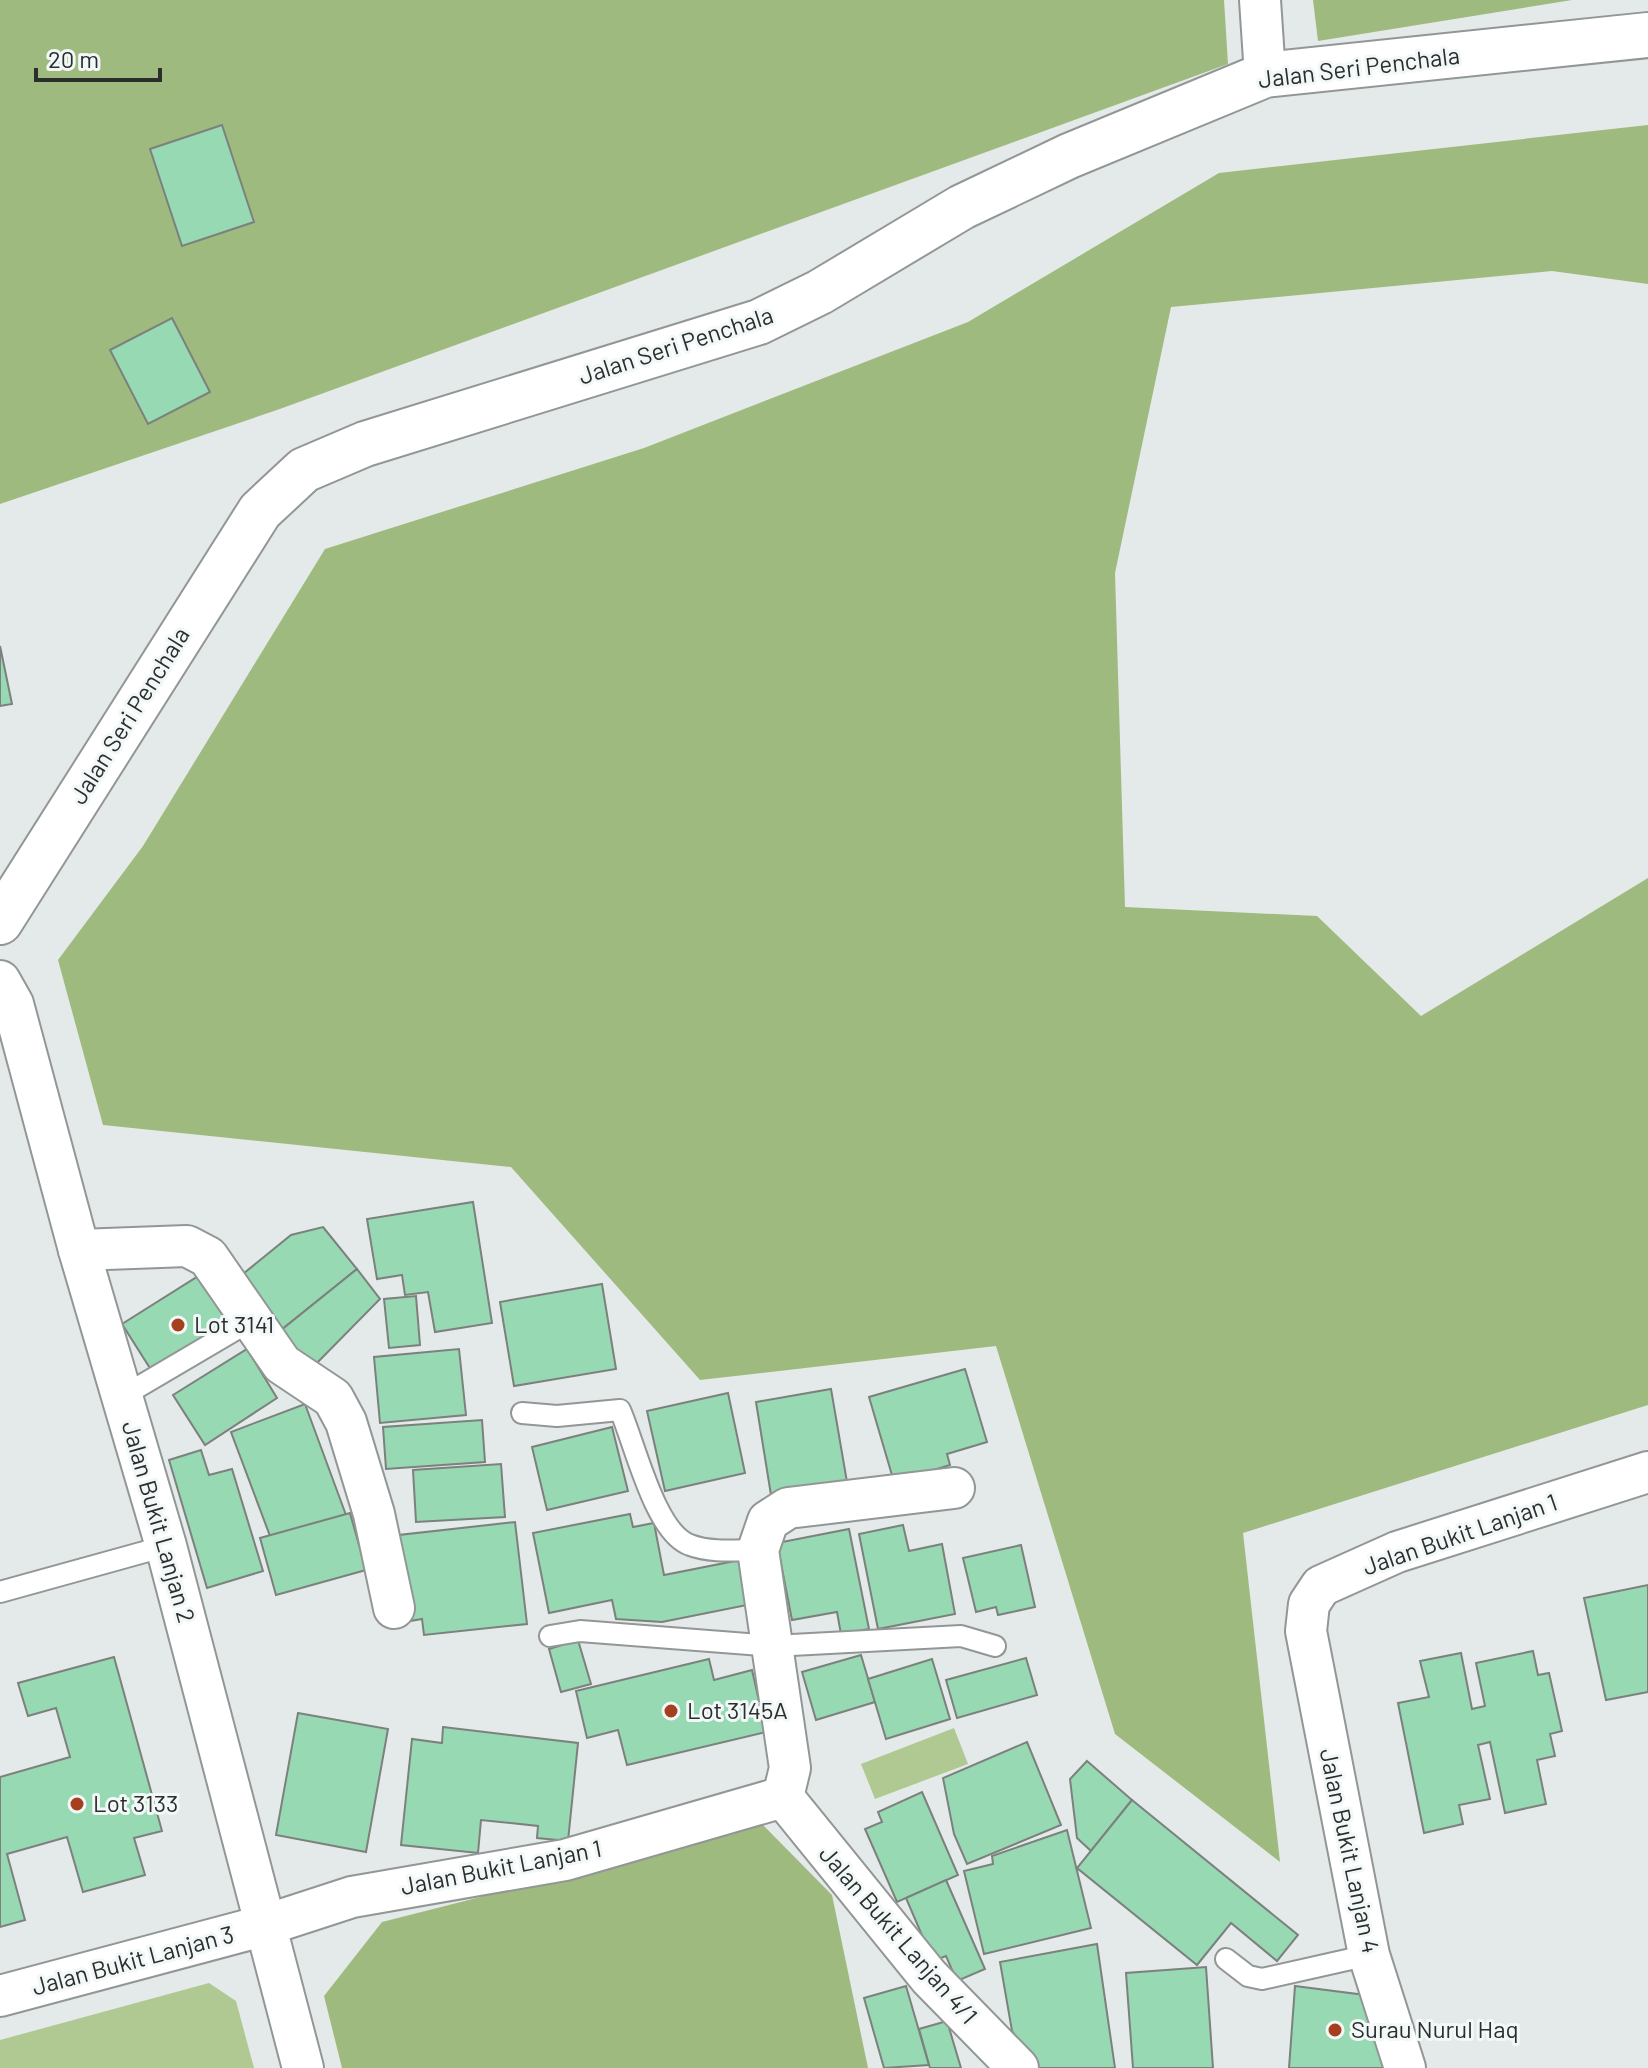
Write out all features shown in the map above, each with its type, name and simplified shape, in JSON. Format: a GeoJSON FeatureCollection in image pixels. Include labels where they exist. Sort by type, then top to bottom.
{"type":"FeatureCollection","features":[{"type":"Feature","properties":{"kind":"street"},"geometry":{"type":"LineString","coordinates":[[1260,0],[1265,75]]}},
{"type":"Feature","properties":{"kind":"street","name":"Jalan Seri Penchala"},"geometry":{"type":"LineString","coordinates":[[0,922],[260,511],[304,470],[365,444],[759,322],[820,292],[962,207],[1069,156],[1265,75],[1648,35]]}},
{"type":"Feature","properties":{"kind":"street","name":"Jalan Bukit Lanjan 2"},"geometry":{"type":"LineString","coordinates":[[0,981],[13,1004],[79,1250],[166,1546],[303,2068]]}},
{"type":"Feature","properties":{"kind":"street"},"geometry":{"type":"LineString","coordinates":[[79,1250],[187,1246],[208,1257],[282,1364],[333,1398],[346,1422],[374,1514],[394,1608]]}},
{"type":"Feature","properties":{"kind":"street","name":"Jalan Bukit Lanjan 1"},"geometry":{"type":"LineString","coordinates":[[1306,1631],[1309,1604],[1321,1586],[1397,1552],[1648,1472]]}},
{"type":"Feature","properties":{"kind":"street"},"geometry":{"type":"LineString","coordinates":[[783,1797],[790,1768],[758,1550],[768,1521],[788,1508],[954,1488]]}},
{"type":"Feature","properties":{"kind":"street","name":"Jalan Bukit Lanjan 4"},"geometry":{"type":"LineString","coordinates":[[1306,1631],[1369,1955],[1405,2068]]}},
{"type":"Feature","properties":{"kind":"street","name":"Jalan Bukit Lanjan 1"},"geometry":{"type":"LineString","coordinates":[[266,1925],[352,1897],[565,1860],[783,1797]]}},
{"type":"Feature","properties":{"kind":"street","name":"Jalan Bukit Lanjan 4/1"},"geometry":{"type":"LineString","coordinates":[[783,1797],[929,1977],[1018,2068]]}},
{"type":"Feature","properties":{"kind":"street","name":"Jalan Bukit Lanjan 3"},"geometry":{"type":"LineString","coordinates":[[0,1996],[266,1925]]}},
{"type":"Feature","properties":{"kind":"lane"},"geometry":{"type":"LineString","coordinates":[[123,1396],[252,1320]]}},
{"type":"Feature","properties":{"kind":"lane"},"geometry":{"type":"LineString","coordinates":[[522,1413],[557,1416],[620,1410],[651,1493],[675,1538],[703,1548],[758,1550]]}},
{"type":"Feature","properties":{"kind":"lane"},"geometry":{"type":"LineString","coordinates":[[0,1592],[166,1546]]}},
{"type":"Feature","properties":{"kind":"lane"},"geometry":{"type":"LineString","coordinates":[[550,1636],[580,1631],[773,1646],[961,1636],[995,1646]]}},
{"type":"Feature","properties":{"kind":"lane"},"geometry":{"type":"LineString","coordinates":[[1226,1959],[1248,1976],[1262,1979],[1369,1955]]}},
{"type":"Feature","properties":{"kind":"green space"},"geometry":{"type":"Polygon","coordinates":[[[0,0],[1224,0],[1228,64],[277,410],[0,504],[0,0]]]}},
{"type":"Feature","properties":{"kind":"green space"},"geometry":{"type":"Polygon","coordinates":[[[1313,0],[1572,0],[1318,41],[1313,0]]]}},
{"type":"Feature","properties":{"kind":"green space"},"geometry":{"type":"Polygon","coordinates":[[[1648,125],[1648,284],[1552,271],[1171,307],[1115,573],[1125,907],[1317,916],[1421,1016],[1648,878],[1648,1405],[1243,1533],[1280,1862],[1115,1734],[996,1346],[700,1380],[511,1167],[103,1125],[58,960],[143,846],[325,549],[644,448],[968,322],[1219,173],[1648,125]]]}},
{"type":"Feature","properties":{"kind":"green space"},"geometry":{"type":"Polygon","coordinates":[[[954,1728],[968,1764],[875,1799],[861,1764],[954,1728]]]}},
{"type":"Feature","properties":{"kind":"green space"},"geometry":{"type":"Polygon","coordinates":[[[763,1825],[832,1895],[868,2068],[342,2068],[324,1996],[382,1922],[763,1825]]]}},
{"type":"Feature","properties":{"kind":"green space"},"geometry":{"type":"Polygon","coordinates":[[[209,1983],[236,2001],[254,2068],[0,2068],[0,2040],[209,1983]]]}},
{"type":"Feature","properties":{"kind":"building"},"geometry":{"type":"Polygon","coordinates":[[[222,125],[254,222],[182,246],[150,149],[222,125]]]}},
{"type":"Feature","properties":{"kind":"building"},"geometry":{"type":"Polygon","coordinates":[[[172,318],[210,392],[148,424],[110,350],[172,318]]]}},
{"type":"Feature","properties":{"kind":"building"},"geometry":{"type":"Polygon","coordinates":[[[0,646],[12,704],[0,706],[0,646]]]}},
{"type":"Feature","properties":{"kind":"building"},"geometry":{"type":"Polygon","coordinates":[[[473,1202],[492,1323],[435,1332],[428,1292],[405,1295],[402,1275],[377,1279],[367,1219],[473,1202]]]}},
{"type":"Feature","properties":{"kind":"building"},"geometry":{"type":"Polygon","coordinates":[[[323,1227],[357,1269],[280,1331],[238,1278],[291,1235],[323,1227]]]}},
{"type":"Feature","properties":{"kind":"building"},"geometry":{"type":"Polygon","coordinates":[[[357,1269],[380,1299],[311,1369],[280,1331],[357,1269]]]}},
{"type":"Feature","properties":{"kind":"building","name":"Lot 3141"},"geometry":{"type":"Polygon","coordinates":[[[200,1275],[233,1327],[155,1376],[122,1324],[200,1275]]]}},
{"type":"Feature","properties":{"kind":"building"},"geometry":{"type":"Polygon","coordinates":[[[602,1284],[616,1369],[514,1386],[500,1302],[602,1284]]]}},
{"type":"Feature","properties":{"kind":"building"},"geometry":{"type":"Polygon","coordinates":[[[416,1296],[420,1345],[389,1348],[384,1299],[416,1296]]]}},
{"type":"Feature","properties":{"kind":"building"},"geometry":{"type":"Polygon","coordinates":[[[247,1349],[277,1398],[205,1445],[173,1395],[247,1349]]]}},
{"type":"Feature","properties":{"kind":"building"},"geometry":{"type":"Polygon","coordinates":[[[459,1349],[466,1415],[380,1423],[374,1357],[459,1349]]]}},
{"type":"Feature","properties":{"kind":"building"},"geometry":{"type":"Polygon","coordinates":[[[965,1369],[987,1442],[947,1454],[950,1465],[894,1482],[869,1397],[965,1369]]]}},
{"type":"Feature","properties":{"kind":"building"},"geometry":{"type":"Polygon","coordinates":[[[831,1389],[847,1482],[771,1495],[756,1402],[831,1389]]]}},
{"type":"Feature","properties":{"kind":"building"},"geometry":{"type":"Polygon","coordinates":[[[728,1393],[745,1473],[665,1491],[647,1411],[728,1393]]]}},
{"type":"Feature","properties":{"kind":"building"},"geometry":{"type":"Polygon","coordinates":[[[305,1404],[346,1515],[270,1536],[231,1432],[305,1404]]]}},
{"type":"Feature","properties":{"kind":"building"},"geometry":{"type":"Polygon","coordinates":[[[482,1420],[485,1462],[386,1469],[383,1427],[482,1420]]]}},
{"type":"Feature","properties":{"kind":"building"},"geometry":{"type":"Polygon","coordinates":[[[612,1427],[628,1491],[547,1510],[532,1447],[612,1427]]]}},
{"type":"Feature","properties":{"kind":"building"},"geometry":{"type":"Polygon","coordinates":[[[201,1450],[209,1475],[232,1469],[263,1571],[207,1588],[169,1460],[201,1450]]]}},
{"type":"Feature","properties":{"kind":"building"},"geometry":{"type":"Polygon","coordinates":[[[501,1464],[505,1517],[416,1522],[413,1470],[501,1464]]]}},
{"type":"Feature","properties":{"kind":"building"},"geometry":{"type":"Polygon","coordinates":[[[350,1513],[366,1570],[276,1595],[260,1538],[350,1513]]]}},
{"type":"Feature","properties":{"kind":"building"},"geometry":{"type":"Polygon","coordinates":[[[630,1514],[633,1527],[654,1523],[664,1575],[740,1560],[747,1605],[662,1622],[616,1619],[612,1600],[549,1613],[533,1533],[630,1514]]]}},
{"type":"Feature","properties":{"kind":"building"},"geometry":{"type":"Polygon","coordinates":[[[515,1522],[527,1624],[424,1635],[422,1619],[410,1621],[399,1535],[515,1522]]]}},
{"type":"Feature","properties":{"kind":"building"},"geometry":{"type":"Polygon","coordinates":[[[903,1525],[909,1551],[942,1544],[955,1614],[878,1629],[859,1534],[903,1525]]]}},
{"type":"Feature","properties":{"kind":"building"},"geometry":{"type":"Polygon","coordinates":[[[849,1529],[869,1629],[841,1634],[837,1612],[792,1620],[777,1543],[849,1529]]]}},
{"type":"Feature","properties":{"kind":"building"},"geometry":{"type":"Polygon","coordinates":[[[1021,1545],[1035,1607],[998,1615],[996,1607],[976,1612],[963,1558],[1021,1545]]]}},
{"type":"Feature","properties":{"kind":"building"},"geometry":{"type":"Polygon","coordinates":[[[1648,1585],[1648,1692],[1606,1700],[1584,1598],[1648,1585]]]}},
{"type":"Feature","properties":{"kind":"building"},"geometry":{"type":"Polygon","coordinates":[[[578,1640],[591,1684],[561,1692],[549,1649],[578,1640]]]}},
{"type":"Feature","properties":{"kind":"building"},"geometry":{"type":"Polygon","coordinates":[[[1533,1651],[1538,1675],[1549,1673],[1562,1731],[1550,1734],[1555,1756],[1537,1760],[1546,1804],[1505,1813],[1490,1742],[1478,1745],[1490,1799],[1459,1805],[1463,1824],[1424,1833],[1398,1703],[1429,1697],[1420,1661],[1461,1653],[1472,1709],[1485,1706],[1476,1663],[1533,1651]]]}},
{"type":"Feature","properties":{"kind":"building"},"geometry":{"type":"Polygon","coordinates":[[[861,1655],[875,1702],[816,1720],[802,1672],[861,1655]]]}},
{"type":"Feature","properties":{"kind":"building","name":"Lot 3133"},"geometry":{"type":"Polygon","coordinates":[[[114,1657],[162,1831],[134,1838],[145,1875],[83,1892],[67,1837],[7,1854],[25,1920],[0,1927],[0,1777],[70,1757],[56,1708],[28,1716],[18,1683],[114,1657]]]}},
{"type":"Feature","properties":{"kind":"building"},"geometry":{"type":"Polygon","coordinates":[[[1026,1658],[1037,1695],[957,1718],[946,1680],[1026,1658]]]}},
{"type":"Feature","properties":{"kind":"building","name":"Lot 3145A"},"geometry":{"type":"Polygon","coordinates":[[[709,1659],[714,1680],[752,1670],[766,1732],[627,1765],[618,1730],[587,1738],[576,1691],[709,1659]]]}},
{"type":"Feature","properties":{"kind":"building"},"geometry":{"type":"Polygon","coordinates":[[[932,1659],[950,1719],[886,1739],[868,1679],[932,1659]]]}},
{"type":"Feature","properties":{"kind":"building"},"geometry":{"type":"Polygon","coordinates":[[[298,1713],[388,1729],[366,1852],[276,1835],[298,1713]]]}},
{"type":"Feature","properties":{"kind":"building"},"geometry":{"type":"Polygon","coordinates":[[[443,1727],[578,1743],[568,1841],[537,1838],[538,1826],[481,1820],[478,1853],[401,1845],[412,1739],[442,1743],[443,1727]]]}},
{"type":"Feature","properties":{"kind":"building"},"geometry":{"type":"Polygon","coordinates":[[[1027,1742],[1061,1825],[967,1864],[954,1834],[943,1778],[1027,1742]]]}},
{"type":"Feature","properties":{"kind":"building"},"geometry":{"type":"Polygon","coordinates":[[[1087,1761],[1132,1800],[1091,1851],[1077,1838],[1070,1779],[1087,1761]]]}},
{"type":"Feature","properties":{"kind":"building"},"geometry":{"type":"Polygon","coordinates":[[[922,1792],[958,1875],[897,1902],[865,1829],[882,1822],[878,1812],[922,1792]]]}},
{"type":"Feature","properties":{"kind":"building"},"geometry":{"type":"Polygon","coordinates":[[[1132,1800],[1298,1935],[1277,1961],[1231,1923],[1197,1965],[1077,1868],[1132,1800]]]}},
{"type":"Feature","properties":{"kind":"building"},"geometry":{"type":"Polygon","coordinates":[[[1067,1830],[1091,1928],[984,1954],[964,1871],[993,1864],[992,1856],[1067,1830]]]}},
{"type":"Feature","properties":{"kind":"building"},"geometry":{"type":"Polygon","coordinates":[[[946,1880],[985,1969],[957,1981],[946,1956],[933,1961],[906,1898],[946,1880]]]}},
{"type":"Feature","properties":{"kind":"building"},"geometry":{"type":"Polygon","coordinates":[[[1097,1944],[1115,2068],[1036,2068],[1012,2031],[1000,1962],[1097,1944]]]}},
{"type":"Feature","properties":{"kind":"building"},"geometry":{"type":"Polygon","coordinates":[[[1206,1967],[1213,2068],[1133,2068],[1126,1973],[1206,1967]]]}},
{"type":"Feature","properties":{"kind":"building"},"geometry":{"type":"Polygon","coordinates":[[[906,1986],[929,2065],[884,2068],[864,1998],[906,1986]]]}},
{"type":"Feature","properties":{"kind":"building","name":"Surau Nurul Haq"},"geometry":{"type":"Polygon","coordinates":[[[1295,1986],[1365,1995],[1391,2068],[1289,2068],[1295,1986]]]}},
{"type":"Feature","properties":{"kind":"building"},"geometry":{"type":"Polygon","coordinates":[[[947,2021],[961,2068],[930,2068],[919,2029],[947,2021]]]}},
{"type":"Feature","properties":{"kind":"place","name":"Lot 3141"},"geometry":{"type":"Point","coordinates":[178,1325]}},
{"type":"Feature","properties":{"kind":"place","name":"Lot 3145A"},"geometry":{"type":"Point","coordinates":[671,1711]}},
{"type":"Feature","properties":{"kind":"place","name":"Lot 3133"},"geometry":{"type":"Point","coordinates":[77,1804]}},
{"type":"Feature","properties":{"kind":"place","name":"Surau Nurul Haq"},"geometry":{"type":"Point","coordinates":[1335,2030]}}]}
